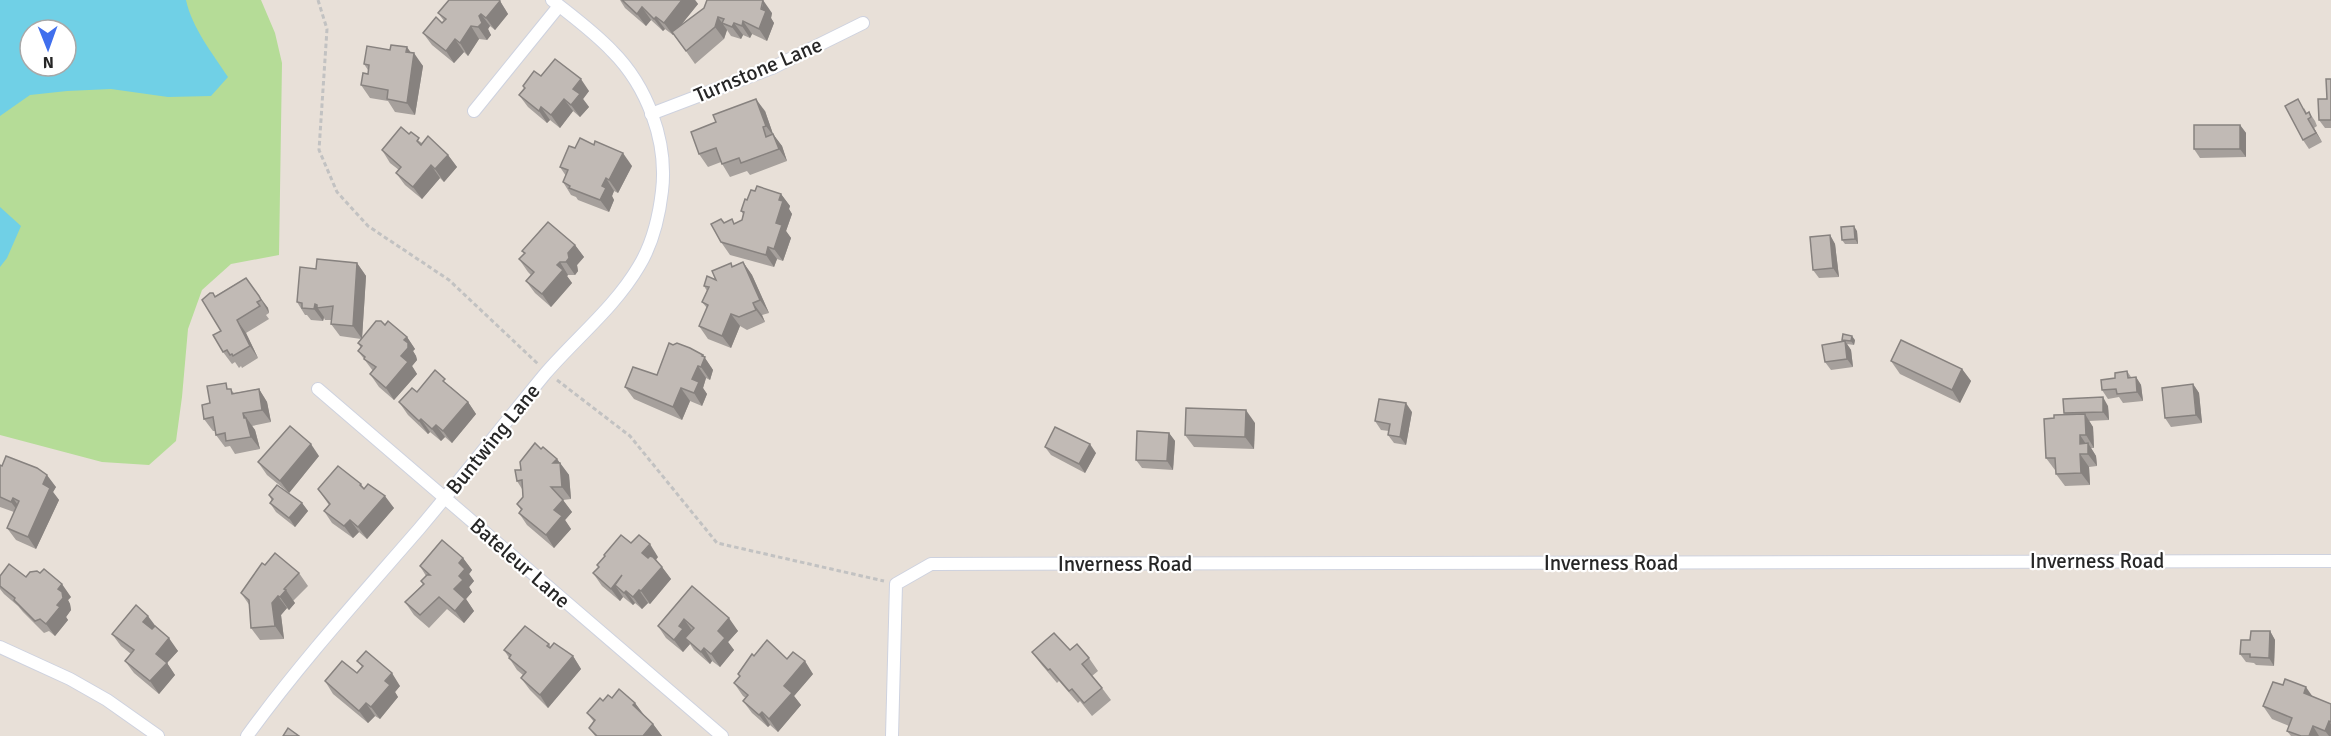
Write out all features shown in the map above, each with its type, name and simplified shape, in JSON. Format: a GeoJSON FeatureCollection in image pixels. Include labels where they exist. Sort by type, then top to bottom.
{"type":"FeatureCollection","features":[{"type":"Feature","properties":{"kind":"street","name":"Buntwing Lane"},"geometry":{"type":"LineString","coordinates":[[247,736],[278,693],[445,498],[547,373],[623,291],[651,241],[658,217],[662,188],[662,160],[651,114],[641,90],[613,52],[555,3]]}},
{"type":"Feature","properties":{"kind":"street"},"geometry":{"type":"LineString","coordinates":[[474,111],[555,3]]}},
{"type":"Feature","properties":{"kind":"street","name":"Turnstone Lane"},"geometry":{"type":"LineString","coordinates":[[651,114],[772,69],[863,22]]}},
{"type":"Feature","properties":{"kind":"street","name":"Bateleur Lane"},"geometry":{"type":"LineString","coordinates":[[318,389],[722,736]]}},
{"type":"Feature","properties":{"kind":"street","name":"Inverness Road"},"geometry":{"type":"LineString","coordinates":[[896,584],[931,564],[2331,561]]}},
{"type":"Feature","properties":{"kind":"street"},"geometry":{"type":"LineString","coordinates":[[892,736],[896,584]]}},
{"type":"Feature","properties":{"kind":"street"},"geometry":{"type":"LineString","coordinates":[[0,646],[107,699],[158,736]]}},
{"type":"Feature","properties":{"kind":"path"},"geometry":{"type":"LineString","coordinates":[[318,0],[327,29],[319,150],[337,192],[368,226],[449,280],[547,373],[630,436],[717,543],[896,584]]}},
{"type":"Feature","properties":{"kind":"green space"},"geometry":{"type":"Polygon","coordinates":[[[0,0],[261,0],[275,33],[282,63],[279,255],[231,264],[202,290],[188,329],[176,441],[149,465],[102,462],[0,435],[0,0]]]}},
{"type":"Feature","properties":{"kind":"water"},"geometry":{"type":"Polygon","coordinates":[[[0,0],[186,0],[198,31],[228,77],[211,96],[168,97],[111,89],[30,95],[0,116],[0,0]]]}},
{"type":"Feature","properties":{"kind":"water"},"geometry":{"type":"Polygon","coordinates":[[[0,207],[21,226],[7,258],[0,267],[0,207]]]}},
{"type":"Feature","properties":{"kind":"building"},"geometry":{"type":"Polygon","coordinates":[[[449,0],[500,1],[486,18],[481,14],[479,16],[482,23],[478,27],[471,26],[460,43],[455,39],[446,51],[423,33],[436,17],[442,23],[446,19],[438,13],[449,0]]]}},
{"type":"Feature","properties":{"kind":"building"},"geometry":{"type":"Polygon","coordinates":[[[622,0],[682,0],[664,23],[656,17],[654,19],[642,7],[637,14],[622,0]]]}},
{"type":"Feature","properties":{"kind":"building"},"geometry":{"type":"Polygon","coordinates":[[[707,0],[763,0],[761,9],[766,11],[759,29],[743,21],[742,26],[734,23],[732,27],[722,23],[724,19],[718,17],[715,27],[686,51],[672,32],[704,8],[707,0]]]}},
{"type":"Feature","properties":{"kind":"building"},"geometry":{"type":"Polygon","coordinates":[[[391,45],[407,47],[406,52],[414,53],[407,103],[387,99],[388,90],[361,85],[363,73],[368,74],[369,65],[364,64],[367,46],[390,50],[391,45]]]}},
{"type":"Feature","properties":{"kind":"building"},"geometry":{"type":"Polygon","coordinates":[[[555,59],[581,79],[573,89],[580,94],[571,105],[564,99],[551,115],[541,107],[539,111],[519,95],[534,71],[541,76],[555,59]]]}},
{"type":"Feature","properties":{"kind":"building"},"geometry":{"type":"Polygon","coordinates":[[[2326,79],[2331,79],[2331,120],[2319,120],[2318,99],[2327,99],[2326,79]]]}},
{"type":"Feature","properties":{"kind":"building"},"geometry":{"type":"Polygon","coordinates":[[[756,99],[766,126],[763,127],[766,137],[773,134],[779,149],[741,163],[739,158],[722,164],[716,148],[699,154],[691,132],[716,122],[713,115],[756,99]]]}},
{"type":"Feature","properties":{"kind":"building"},"geometry":{"type":"Polygon","coordinates":[[[2298,99],[2306,114],[2309,112],[2311,117],[2308,119],[2316,133],[2303,140],[2285,106],[2298,99]]]}},
{"type":"Feature","properties":{"kind":"building"},"geometry":{"type":"Polygon","coordinates":[[[2194,125],[2240,125],[2240,149],[2194,149],[2194,125]]]}},
{"type":"Feature","properties":{"kind":"building"},"geometry":{"type":"Polygon","coordinates":[[[401,127],[409,134],[411,132],[419,138],[417,141],[421,145],[428,136],[448,155],[435,169],[431,165],[413,187],[396,173],[401,167],[382,150],[401,127]]]}},
{"type":"Feature","properties":{"kind":"building"},"geometry":{"type":"Polygon","coordinates":[[[580,138],[594,145],[595,141],[623,153],[609,180],[606,178],[602,186],[606,188],[600,200],[569,188],[570,186],[563,182],[568,170],[560,167],[569,146],[575,148],[580,138]]]}},
{"type":"Feature","properties":{"kind":"building"},"geometry":{"type":"Polygon","coordinates":[[[757,186],[781,194],[779,200],[783,201],[776,223],[782,225],[774,249],[768,247],[766,255],[721,242],[711,224],[721,219],[724,223],[732,219],[734,224],[742,220],[744,212],[741,211],[745,199],[747,200],[751,190],[755,191],[757,186]]]}},
{"type":"Feature","properties":{"kind":"building"},"geometry":{"type":"Polygon","coordinates":[[[548,222],[575,245],[568,253],[569,258],[566,262],[560,262],[557,265],[563,270],[542,294],[526,281],[534,272],[519,259],[525,253],[522,251],[548,222]]]}},
{"type":"Feature","properties":{"kind":"building"},"geometry":{"type":"Polygon","coordinates":[[[1854,226],[1855,239],[1842,240],[1841,227],[1854,226]]]}},
{"type":"Feature","properties":{"kind":"building"},"geometry":{"type":"Polygon","coordinates":[[[1830,235],[1833,268],[1813,270],[1810,237],[1830,235]]]}},
{"type":"Feature","properties":{"kind":"building"},"geometry":{"type":"Polygon","coordinates":[[[317,259],[357,263],[353,326],[331,324],[333,306],[317,308],[315,304],[314,309],[302,308],[302,303],[297,302],[300,267],[316,269],[317,259]]]}},
{"type":"Feature","properties":{"kind":"building"},"geometry":{"type":"Polygon","coordinates":[[[743,262],[760,300],[753,303],[756,310],[739,317],[731,314],[722,336],[699,326],[708,305],[702,302],[709,287],[704,286],[707,276],[716,280],[712,271],[731,263],[732,267],[743,262]]]}},
{"type":"Feature","properties":{"kind":"building"},"geometry":{"type":"Polygon","coordinates":[[[246,278],[261,300],[257,302],[260,306],[237,320],[250,346],[233,356],[227,350],[223,352],[213,335],[221,331],[202,300],[210,293],[213,293],[215,297],[246,278]]]}},
{"type":"Feature","properties":{"kind":"building"},"geometry":{"type":"Polygon","coordinates":[[[376,321],[381,321],[385,325],[388,321],[407,337],[404,340],[408,343],[408,348],[401,356],[408,362],[386,388],[370,374],[376,367],[364,359],[365,357],[358,351],[362,346],[358,343],[376,321]]]}},
{"type":"Feature","properties":{"kind":"building"},"geometry":{"type":"Polygon","coordinates":[[[1843,334],[1852,336],[1851,341],[1842,340],[1843,334]]]}},
{"type":"Feature","properties":{"kind":"building"},"geometry":{"type":"Polygon","coordinates":[[[1901,340],[1962,369],[1952,390],[1891,361],[1901,340]]]}},
{"type":"Feature","properties":{"kind":"building"},"geometry":{"type":"Polygon","coordinates":[[[1845,341],[1847,359],[1825,362],[1822,345],[1845,341]]]}},
{"type":"Feature","properties":{"kind":"building"},"geometry":{"type":"Polygon","coordinates":[[[669,343],[673,345],[677,343],[690,348],[705,357],[692,379],[699,382],[694,393],[681,388],[673,407],[625,387],[633,367],[657,375],[669,343]]]}},
{"type":"Feature","properties":{"kind":"building"},"geometry":{"type":"Polygon","coordinates":[[[435,370],[445,379],[443,381],[468,402],[443,431],[436,425],[432,429],[421,419],[419,421],[399,402],[412,388],[417,392],[435,370]]]}},
{"type":"Feature","properties":{"kind":"building"},"geometry":{"type":"Polygon","coordinates":[[[2127,371],[2128,378],[2136,377],[2137,392],[2117,394],[2116,389],[2102,390],[2101,380],[2115,378],[2115,373],[2127,371]]]}},
{"type":"Feature","properties":{"kind":"building"},"geometry":{"type":"Polygon","coordinates":[[[226,383],[227,389],[231,389],[232,394],[259,389],[262,410],[243,413],[251,437],[226,441],[225,433],[216,435],[213,417],[204,419],[202,405],[210,403],[207,386],[226,383]]]}},
{"type":"Feature","properties":{"kind":"building"},"geometry":{"type":"Polygon","coordinates":[[[2193,384],[2196,415],[2165,418],[2162,388],[2193,384]]]}},
{"type":"Feature","properties":{"kind":"building"},"geometry":{"type":"Polygon","coordinates":[[[2103,397],[2103,412],[2064,413],[2063,399],[2103,397]]]}},
{"type":"Feature","properties":{"kind":"building"},"geometry":{"type":"Polygon","coordinates":[[[1379,399],[1406,403],[1400,437],[1388,435],[1390,424],[1375,421],[1379,399]]]}},
{"type":"Feature","properties":{"kind":"building"},"geometry":{"type":"Polygon","coordinates":[[[1186,408],[1246,410],[1245,437],[1185,435],[1186,408]]]}},
{"type":"Feature","properties":{"kind":"building"},"geometry":{"type":"Polygon","coordinates":[[[2085,414],[2086,435],[2080,435],[2080,444],[2088,443],[2088,454],[2080,454],[2081,473],[2056,474],[2055,458],[2046,458],[2044,419],[2054,418],[2054,415],[2085,414]]]}},
{"type":"Feature","properties":{"kind":"building"},"geometry":{"type":"Polygon","coordinates":[[[290,426],[311,444],[280,481],[258,462],[290,426]]]}},
{"type":"Feature","properties":{"kind":"building"},"geometry":{"type":"Polygon","coordinates":[[[1055,427],[1090,444],[1079,464],[1045,447],[1055,427]]]}},
{"type":"Feature","properties":{"kind":"building"},"geometry":{"type":"Polygon","coordinates":[[[1137,431],[1169,433],[1167,461],[1136,460],[1137,431]]]}},
{"type":"Feature","properties":{"kind":"building"},"geometry":{"type":"Polygon","coordinates":[[[535,443],[557,459],[553,463],[560,463],[562,487],[551,487],[563,500],[554,510],[562,516],[546,535],[519,513],[522,509],[517,504],[523,497],[522,480],[517,481],[515,470],[521,470],[520,462],[535,443]]]}},
{"type":"Feature","properties":{"kind":"building"},"geometry":{"type":"Polygon","coordinates":[[[6,456],[37,468],[47,475],[43,484],[50,488],[28,537],[7,528],[19,501],[13,498],[11,502],[0,497],[0,465],[2,466],[6,456]]]}},
{"type":"Feature","properties":{"kind":"building"},"geometry":{"type":"Polygon","coordinates":[[[338,466],[364,489],[368,484],[385,496],[358,527],[350,520],[344,526],[324,511],[330,504],[318,489],[338,466]]]}},
{"type":"Feature","properties":{"kind":"building"},"geometry":{"type":"Polygon","coordinates":[[[277,485],[302,503],[289,518],[270,503],[273,499],[269,495],[277,485]]]}},
{"type":"Feature","properties":{"kind":"building"},"geometry":{"type":"Polygon","coordinates":[[[621,535],[631,543],[639,535],[650,544],[642,553],[648,558],[653,557],[662,567],[633,597],[615,585],[622,575],[611,589],[593,573],[599,567],[597,565],[604,555],[621,535]]]}},
{"type":"Feature","properties":{"kind":"building"},"geometry":{"type":"Polygon","coordinates":[[[442,540],[463,558],[459,563],[465,569],[459,576],[463,580],[454,589],[465,599],[455,611],[439,597],[420,615],[405,602],[424,584],[421,581],[430,575],[420,566],[442,540]]]}},
{"type":"Feature","properties":{"kind":"building"},"geometry":{"type":"Polygon","coordinates":[[[275,553],[299,573],[284,589],[286,590],[280,597],[278,596],[272,603],[275,626],[251,628],[249,600],[241,593],[262,563],[265,565],[275,553]]]}},
{"type":"Feature","properties":{"kind":"building"},"geometry":{"type":"Polygon","coordinates":[[[9,564],[26,577],[30,572],[40,573],[44,569],[62,584],[58,589],[62,592],[63,598],[57,605],[60,607],[46,624],[40,619],[35,621],[14,600],[15,598],[0,586],[0,576],[9,564]]]}},
{"type":"Feature","properties":{"kind":"building"},"geometry":{"type":"Polygon","coordinates":[[[692,586],[729,618],[718,631],[725,638],[711,654],[704,648],[701,652],[685,638],[694,628],[684,619],[679,626],[683,629],[674,640],[658,626],[692,586]]]}},
{"type":"Feature","properties":{"kind":"building"},"geometry":{"type":"Polygon","coordinates":[[[136,605],[148,616],[143,622],[152,629],[155,626],[169,638],[156,654],[167,663],[150,681],[125,661],[134,650],[112,634],[136,605]]]}},
{"type":"Feature","properties":{"kind":"building"},"geometry":{"type":"Polygon","coordinates":[[[525,626],[549,644],[547,646],[550,648],[554,643],[573,656],[540,695],[521,678],[526,672],[509,658],[511,655],[504,650],[525,626]]]}},
{"type":"Feature","properties":{"kind":"building"},"geometry":{"type":"Polygon","coordinates":[[[2251,631],[2270,631],[2269,658],[2240,654],[2241,640],[2250,640],[2251,631]]]}},
{"type":"Feature","properties":{"kind":"building"},"geometry":{"type":"Polygon","coordinates":[[[1054,633],[1070,650],[1077,644],[1089,658],[1082,664],[1102,688],[1084,703],[1072,689],[1069,691],[1032,652],[1054,633]]]}},
{"type":"Feature","properties":{"kind":"building"},"geometry":{"type":"Polygon","coordinates":[[[767,640],[787,659],[793,652],[805,661],[784,686],[792,693],[769,719],[762,712],[759,715],[743,701],[748,695],[734,683],[752,654],[754,656],[767,640]]]}},
{"type":"Feature","properties":{"kind":"building"},"geometry":{"type":"Polygon","coordinates":[[[366,651],[392,673],[385,681],[390,685],[371,707],[366,703],[359,711],[325,681],[342,661],[357,673],[363,666],[357,661],[366,651]]]}},
{"type":"Feature","properties":{"kind":"building"},"geometry":{"type":"Polygon","coordinates":[[[2285,679],[2306,687],[2304,693],[2331,704],[2331,722],[2329,721],[2325,731],[2313,726],[2309,736],[2301,736],[2287,731],[2292,718],[2263,706],[2273,682],[2283,685],[2285,679]]]}},
{"type":"Feature","properties":{"kind":"building"},"geometry":{"type":"Polygon","coordinates":[[[619,689],[653,724],[643,736],[597,736],[589,728],[595,720],[587,713],[600,698],[603,701],[608,695],[612,698],[619,689]]]}},
{"type":"Feature","properties":{"kind":"building"},"geometry":{"type":"Polygon","coordinates":[[[288,728],[299,736],[283,736],[288,728]]]}}]}
